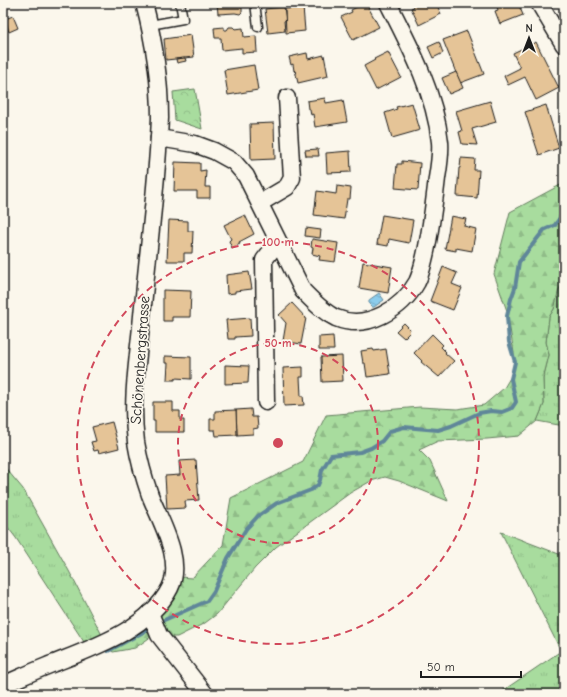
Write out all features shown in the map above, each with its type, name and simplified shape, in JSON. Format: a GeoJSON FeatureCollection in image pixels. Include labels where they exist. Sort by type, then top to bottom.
{"type":"FeatureCollection","features":[{"type":"Feature","properties":{"kind":"street","name":"Schönenbergstrasse"},"geometry":{"type":"LineString","coordinates":[[3,685],[104,643],[128,629],[150,613],[161,601],[170,588],[173,579],[173,552],[150,494],[143,471],[134,421],[136,374],[159,138],[159,80],[150,25],[144,3]]}},
{"type":"Feature","properties":{"kind":"street"},"geometry":{"type":"LineString","coordinates":[[159,138],[195,144],[214,151],[234,162],[246,176],[303,291],[317,305],[336,318],[352,322],[365,322],[379,317],[406,297],[418,281],[428,241],[433,212],[440,143],[434,107],[418,65],[388,3]]}},
{"type":"Feature","properties":{"kind":"street"},"geometry":{"type":"LineString","coordinates":[[539,3],[564,45]]}},
{"type":"Feature","properties":{"kind":"street"},"geometry":{"type":"LineString","coordinates":[[260,203],[287,187],[292,178],[287,98]]}},
{"type":"Feature","properties":{"kind":"street"},"geometry":{"type":"LineString","coordinates":[[266,402],[264,260],[278,242]]}},
{"type":"Feature","properties":{"kind":"street"},"geometry":{"type":"LineString","coordinates":[[150,613],[163,640],[206,694]]}},
{"type":"Feature","properties":{"kind":"lane"},"geometry":{"type":"LineString","coordinates":[[150,25],[183,19],[180,3]]}},
{"type":"Feature","properties":{"kind":"lane"},"geometry":{"type":"LineString","coordinates":[[257,3],[258,27]]}},
{"type":"Feature","properties":{"kind":"green space"},"geometry":{"type":"Polygon","coordinates":[[[195,89],[202,129],[175,120],[173,92],[195,89]]]}},
{"type":"Feature","properties":{"kind":"green space"},"geometry":{"type":"Polygon","coordinates":[[[564,183],[564,281],[559,289],[554,309],[549,317],[546,342],[549,355],[543,379],[544,404],[537,421],[519,436],[438,441],[419,450],[430,461],[448,501],[399,481],[385,477],[371,481],[350,493],[276,547],[255,568],[217,614],[205,623],[177,637],[170,637],[162,629],[135,648],[113,652],[109,649],[179,577],[192,578],[223,545],[231,498],[303,462],[326,415],[420,407],[457,409],[484,405],[504,388],[514,371],[514,353],[507,311],[494,274],[510,212],[564,183]]]}},
{"type":"Feature","properties":{"kind":"green space"},"geometry":{"type":"Polygon","coordinates":[[[564,281],[564,426],[537,421],[544,404],[543,379],[549,355],[546,342],[549,317],[554,309],[559,289],[564,281]]]}},
{"type":"Feature","properties":{"kind":"green space"},"geometry":{"type":"Polygon","coordinates":[[[3,465],[23,489],[69,571],[103,637],[86,645],[16,538],[3,521],[3,465]]]}},
{"type":"Feature","properties":{"kind":"green space"},"geometry":{"type":"Polygon","coordinates":[[[501,532],[564,556],[564,694],[498,694],[561,651],[501,532]]]}},
{"type":"Feature","properties":{"kind":"water"},"geometry":{"type":"Polygon","coordinates":[[[379,293],[384,300],[372,307],[369,304],[369,300],[379,293]]]}},
{"type":"Feature","properties":{"kind":"building"},"geometry":{"type":"Polygon","coordinates":[[[217,3],[240,3],[242,12],[240,14],[218,14],[217,3]]]}},
{"type":"Feature","properties":{"kind":"building"},"geometry":{"type":"Polygon","coordinates":[[[365,3],[379,27],[353,40],[341,17],[352,12],[351,10],[365,3]]]}},
{"type":"Feature","properties":{"kind":"building"},"geometry":{"type":"Polygon","coordinates":[[[412,3],[436,3],[441,14],[419,25],[411,8],[414,7],[412,3]]]}},
{"type":"Feature","properties":{"kind":"building"},"geometry":{"type":"Polygon","coordinates":[[[496,3],[518,3],[523,15],[500,24],[495,11],[498,10],[496,3]]]}},
{"type":"Feature","properties":{"kind":"building"},"geometry":{"type":"Polygon","coordinates":[[[284,7],[286,20],[284,21],[285,31],[268,33],[265,9],[284,7]]]}},
{"type":"Feature","properties":{"kind":"building"},"geometry":{"type":"Polygon","coordinates":[[[303,7],[305,31],[286,33],[285,9],[303,7]]]}},
{"type":"Feature","properties":{"kind":"building"},"geometry":{"type":"Polygon","coordinates":[[[13,16],[18,28],[9,32],[5,19],[13,16]]]}},
{"type":"Feature","properties":{"kind":"building"},"geometry":{"type":"Polygon","coordinates":[[[224,27],[224,30],[227,30],[229,27],[233,27],[235,29],[243,28],[244,37],[256,36],[257,52],[242,53],[242,48],[222,50],[221,38],[215,38],[214,28],[224,27]]]}},
{"type":"Feature","properties":{"kind":"building"},"geometry":{"type":"Polygon","coordinates":[[[467,31],[484,74],[460,83],[443,40],[467,31]]]}},
{"type":"Feature","properties":{"kind":"building"},"geometry":{"type":"Polygon","coordinates":[[[191,35],[194,57],[166,60],[164,39],[191,35]]]}},
{"type":"Feature","properties":{"kind":"building"},"geometry":{"type":"Polygon","coordinates":[[[439,42],[443,53],[433,58],[428,47],[439,42]]]}},
{"type":"Feature","properties":{"kind":"building"},"geometry":{"type":"Polygon","coordinates":[[[536,42],[559,88],[536,100],[525,77],[508,85],[504,76],[520,68],[513,53],[536,42]]]}},
{"type":"Feature","properties":{"kind":"building"},"geometry":{"type":"Polygon","coordinates":[[[388,52],[401,77],[376,90],[364,66],[388,52]]]}},
{"type":"Feature","properties":{"kind":"building"},"geometry":{"type":"Polygon","coordinates":[[[307,53],[308,59],[324,55],[328,76],[298,83],[293,64],[291,65],[289,57],[307,53]]]}},
{"type":"Feature","properties":{"kind":"building"},"geometry":{"type":"Polygon","coordinates":[[[185,58],[186,61],[177,63],[176,59],[185,58]]]}},
{"type":"Feature","properties":{"kind":"building"},"geometry":{"type":"Polygon","coordinates":[[[254,65],[258,90],[228,95],[224,70],[254,65]]]}},
{"type":"Feature","properties":{"kind":"building"},"geometry":{"type":"Polygon","coordinates":[[[456,72],[463,88],[449,94],[442,78],[456,72]]]}},
{"type":"Feature","properties":{"kind":"building"},"geometry":{"type":"Polygon","coordinates":[[[325,98],[326,103],[343,100],[347,122],[315,127],[313,114],[311,115],[310,109],[308,109],[307,101],[325,98]]]}},
{"type":"Feature","properties":{"kind":"building"},"geometry":{"type":"Polygon","coordinates":[[[490,101],[496,122],[472,129],[477,145],[462,144],[459,132],[462,131],[456,111],[490,101]]]}},
{"type":"Feature","properties":{"kind":"building"},"geometry":{"type":"Polygon","coordinates":[[[412,103],[420,130],[392,138],[385,113],[397,109],[396,107],[412,103]]]}},
{"type":"Feature","properties":{"kind":"building"},"geometry":{"type":"Polygon","coordinates":[[[546,105],[559,148],[539,155],[525,112],[546,105]]]}},
{"type":"Feature","properties":{"kind":"building"},"geometry":{"type":"Polygon","coordinates":[[[274,123],[275,159],[251,160],[250,124],[274,123]]]}},
{"type":"Feature","properties":{"kind":"building"},"geometry":{"type":"Polygon","coordinates":[[[318,149],[319,156],[306,156],[305,150],[318,149]]]}},
{"type":"Feature","properties":{"kind":"building"},"geometry":{"type":"Polygon","coordinates":[[[350,151],[351,172],[327,173],[326,153],[350,151]]]}},
{"type":"Feature","properties":{"kind":"building"},"geometry":{"type":"Polygon","coordinates":[[[461,158],[475,159],[474,170],[479,170],[477,198],[457,196],[461,158]]]}},
{"type":"Feature","properties":{"kind":"building"},"geometry":{"type":"Polygon","coordinates":[[[402,161],[420,163],[418,190],[395,188],[397,164],[402,164],[402,161]]]}},
{"type":"Feature","properties":{"kind":"building"},"geometry":{"type":"Polygon","coordinates":[[[175,162],[200,163],[200,171],[206,170],[205,187],[210,187],[210,198],[197,198],[197,191],[174,191],[175,162]]]}},
{"type":"Feature","properties":{"kind":"building"},"geometry":{"type":"Polygon","coordinates":[[[337,186],[351,188],[350,199],[347,199],[344,219],[314,215],[317,191],[336,194],[337,186]]]}},
{"type":"Feature","properties":{"kind":"building"},"geometry":{"type":"Polygon","coordinates":[[[245,215],[254,234],[239,242],[240,244],[232,248],[229,241],[231,239],[224,225],[245,215]]]}},
{"type":"Feature","properties":{"kind":"building"},"geometry":{"type":"Polygon","coordinates":[[[382,215],[413,220],[409,243],[389,239],[388,246],[377,244],[382,215]]]}},
{"type":"Feature","properties":{"kind":"building"},"geometry":{"type":"Polygon","coordinates":[[[451,216],[466,219],[464,226],[476,229],[472,251],[456,248],[456,251],[445,249],[451,216]]]}},
{"type":"Feature","properties":{"kind":"building"},"geometry":{"type":"Polygon","coordinates":[[[169,220],[188,221],[188,231],[193,231],[192,253],[184,253],[184,261],[167,261],[169,220]]]}},
{"type":"Feature","properties":{"kind":"building"},"geometry":{"type":"Polygon","coordinates":[[[306,228],[321,230],[320,238],[305,236],[306,228]]]}},
{"type":"Feature","properties":{"kind":"building"},"geometry":{"type":"Polygon","coordinates":[[[312,239],[338,243],[335,262],[319,260],[320,256],[312,254],[312,239]]]}},
{"type":"Feature","properties":{"kind":"building"},"geometry":{"type":"Polygon","coordinates":[[[363,262],[392,267],[388,293],[359,288],[363,262]]]}},
{"type":"Feature","properties":{"kind":"building"},"geometry":{"type":"Polygon","coordinates":[[[443,267],[457,273],[452,284],[462,288],[453,310],[430,301],[443,267]]]}},
{"type":"Feature","properties":{"kind":"building"},"geometry":{"type":"Polygon","coordinates":[[[249,272],[252,289],[235,291],[235,293],[227,294],[226,275],[249,272]]]}},
{"type":"Feature","properties":{"kind":"building"},"geometry":{"type":"Polygon","coordinates":[[[163,290],[191,291],[190,317],[172,317],[172,321],[163,321],[163,290]]]}},
{"type":"Feature","properties":{"kind":"building"},"geometry":{"type":"Polygon","coordinates":[[[292,303],[306,318],[301,344],[283,341],[286,323],[279,315],[292,303]]]}},
{"type":"Feature","properties":{"kind":"building"},"geometry":{"type":"Polygon","coordinates":[[[250,318],[251,336],[228,339],[226,320],[250,318]]]}},
{"type":"Feature","properties":{"kind":"building"},"geometry":{"type":"Polygon","coordinates":[[[404,323],[410,329],[410,332],[404,338],[396,331],[404,323]]]}},
{"type":"Feature","properties":{"kind":"building"},"geometry":{"type":"Polygon","coordinates":[[[432,334],[443,345],[441,347],[446,352],[445,353],[454,361],[439,377],[421,362],[422,361],[414,353],[432,334]]]}},
{"type":"Feature","properties":{"kind":"building"},"geometry":{"type":"Polygon","coordinates":[[[333,336],[334,350],[319,350],[319,337],[333,336]]]}},
{"type":"Feature","properties":{"kind":"building"},"geometry":{"type":"Polygon","coordinates":[[[373,349],[374,351],[386,349],[390,374],[367,377],[361,351],[373,349]]]}},
{"type":"Feature","properties":{"kind":"building"},"geometry":{"type":"Polygon","coordinates":[[[165,356],[191,357],[191,379],[175,378],[175,380],[167,380],[168,363],[165,363],[165,356]]]}},
{"type":"Feature","properties":{"kind":"building"},"geometry":{"type":"Polygon","coordinates":[[[342,356],[343,381],[322,382],[321,357],[342,356]]]}},
{"type":"Feature","properties":{"kind":"building"},"geometry":{"type":"Polygon","coordinates":[[[225,365],[249,366],[248,383],[225,384],[225,365]]]}},
{"type":"Feature","properties":{"kind":"building"},"geometry":{"type":"Polygon","coordinates":[[[303,367],[303,377],[300,377],[301,396],[303,396],[304,405],[284,406],[283,368],[303,367]]]}},
{"type":"Feature","properties":{"kind":"building"},"geometry":{"type":"Polygon","coordinates":[[[153,402],[173,402],[173,411],[180,411],[180,420],[184,420],[184,432],[155,432],[155,421],[153,421],[153,402]]]}},
{"type":"Feature","properties":{"kind":"building"},"geometry":{"type":"Polygon","coordinates":[[[251,409],[252,417],[257,417],[258,428],[253,429],[253,434],[237,435],[236,410],[251,409]]]}},
{"type":"Feature","properties":{"kind":"building"},"geometry":{"type":"Polygon","coordinates":[[[236,410],[237,435],[216,436],[215,430],[210,430],[210,419],[215,419],[215,411],[236,410]]]}},
{"type":"Feature","properties":{"kind":"building"},"geometry":{"type":"Polygon","coordinates":[[[112,422],[119,448],[99,453],[98,450],[94,451],[91,442],[96,441],[92,427],[112,422]]]}},
{"type":"Feature","properties":{"kind":"building"},"geometry":{"type":"Polygon","coordinates":[[[196,460],[199,500],[185,501],[186,508],[167,509],[165,476],[180,475],[179,461],[196,460]]]}},
{"type":"Feature","properties":{"kind":"waterway"},"geometry":{"type":"LineString","coordinates":[[162,621],[207,601],[214,591],[228,558],[246,529],[258,516],[277,503],[311,490],[318,485],[322,470],[331,455],[360,452],[371,448],[382,441],[390,431],[404,427],[438,430],[451,426],[479,413],[491,411],[502,412],[512,408],[516,402],[511,379],[515,362],[509,342],[507,316],[515,288],[519,262],[544,230],[555,225],[564,212]]}},
{"type":"Feature","properties":{"kind":"waterway"},"geometry":{"type":"LineString","coordinates":[[108,651],[149,629]]}}]}
